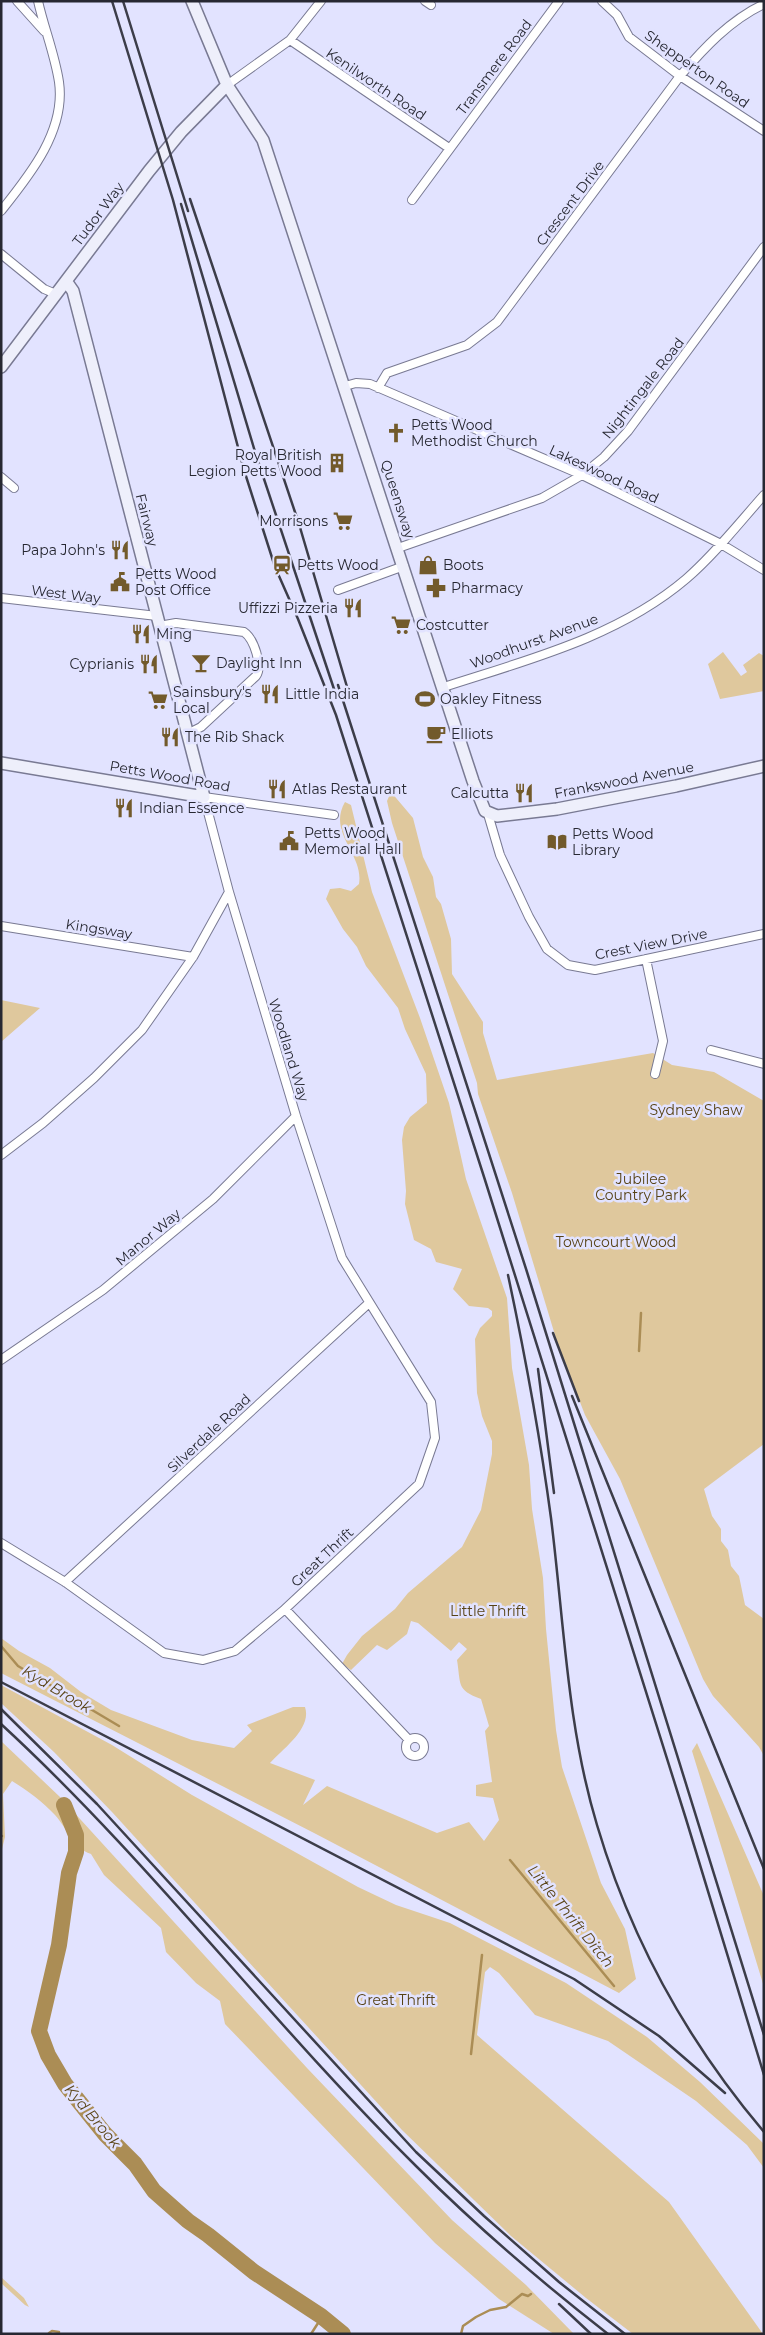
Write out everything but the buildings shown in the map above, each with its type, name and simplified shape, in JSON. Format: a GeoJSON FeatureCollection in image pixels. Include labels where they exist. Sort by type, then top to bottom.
{"type":"FeatureCollection","features":[{"type":"Feature","properties":{"kind":"street"},"geometry":{"type":"LineString","coordinates":[[17,1],[45,32]]}},
{"type":"Feature","properties":{"kind":"street"},"geometry":{"type":"LineString","coordinates":[[1,211],[30,174],[54,130],[59,83],[38,1]]}},
{"type":"Feature","properties":{"kind":"street","name":"Queensway"},"geometry":{"type":"LineString","coordinates":[[192,1],[227,85],[263,140],[444,687],[480,802],[488,814]]}},
{"type":"Feature","properties":{"kind":"street"},"geometry":{"type":"LineString","coordinates":[[227,85],[290,40],[321,1]]}},
{"type":"Feature","properties":{"kind":"street","name":"Transmere Road"},"geometry":{"type":"LineString","coordinates":[[412,200],[559,1]]}},
{"type":"Feature","properties":{"kind":"street","name":"Shepperton Road"},"geometry":{"type":"LineString","coordinates":[[602,1],[617,15],[629,36],[680,76],[764,131]]}},
{"type":"Feature","properties":{"kind":"street","name":"Crescent Drive"},"geometry":{"type":"LineString","coordinates":[[378,388],[388,373],[467,344],[497,322],[680,76],[702,50],[729,26],[764,4]]}},
{"type":"Feature","properties":{"kind":"street","name":"Kenilworth Road"},"geometry":{"type":"LineString","coordinates":[[290,40],[449,148]]}},
{"type":"Feature","properties":{"kind":"street","name":"Tudor Way"},"geometry":{"type":"LineString","coordinates":[[1,367],[161,156],[227,85]]}},
{"type":"Feature","properties":{"kind":"street","name":"Nightingale Road"},"geometry":{"type":"LineString","coordinates":[[398,548],[542,498],[582,475],[604,457],[628,431],[764,247]]}},
{"type":"Feature","properties":{"kind":"street"},"geometry":{"type":"LineString","coordinates":[[1,254],[44,289],[56,294]]}},
{"type":"Feature","properties":{"kind":"street","name":"Fairway"},"geometry":{"type":"LineString","coordinates":[[66,281],[74,291],[204,796]]}},
{"type":"Feature","properties":{"kind":"street","name":"Lakeswood Road"},"geometry":{"type":"LineString","coordinates":[[345,386],[364,383],[378,388],[582,475],[721,544],[764,570]]}},
{"type":"Feature","properties":{"kind":"street"},"geometry":{"type":"LineString","coordinates":[[1,476],[14,488]]}},
{"type":"Feature","properties":{"kind":"street","name":"Woodhurst Avenue"},"geometry":{"type":"LineString","coordinates":[[444,687],[565,646],[614,624],[686,579],[721,544],[764,494]]}},
{"type":"Feature","properties":{"kind":"street"},"geometry":{"type":"LineString","coordinates":[[338,590],[404,566]]}},
{"type":"Feature","properties":{"kind":"street","name":"West Way"},"geometry":{"type":"LineString","coordinates":[[1,598],[244,632],[251,638],[259,671],[256,676],[200,727],[189,732]]}},
{"type":"Feature","properties":{"kind":"street","name":"Petts Wood Road"},"geometry":{"type":"LineString","coordinates":[[1,763],[334,815]]}},
{"type":"Feature","properties":{"kind":"street","name":"Frankswood Avenue"},"geometry":{"type":"LineString","coordinates":[[488,814],[497,816],[557,809],[676,786],[764,766]]}},
{"type":"Feature","properties":{"kind":"street","name":"Woodland Way"},"geometry":{"type":"LineString","coordinates":[[204,796],[229,892],[296,1116],[342,1258],[369,1303]]}},
{"type":"Feature","properties":{"kind":"street","name":"Crest View Drive"},"geometry":{"type":"LineString","coordinates":[[488,814],[500,855],[529,917],[548,949],[568,965],[595,970],[764,934]]}},
{"type":"Feature","properties":{"kind":"street"},"geometry":{"type":"LineString","coordinates":[[1,1155],[43,1123],[94,1078],[142,1030],[192,957],[229,892]]}},
{"type":"Feature","properties":{"kind":"street","name":"Kingsway"},"geometry":{"type":"LineString","coordinates":[[1,926],[192,957]]}},
{"type":"Feature","properties":{"kind":"street"},"geometry":{"type":"LineString","coordinates":[[646,959],[663,1041],[655,1074]]}},
{"type":"Feature","properties":{"kind":"street"},"geometry":{"type":"LineString","coordinates":[[711,1050],[764,1064]]}},
{"type":"Feature","properties":{"kind":"street","name":"Manor Way"},"geometry":{"type":"LineString","coordinates":[[1,1360],[103,1290],[214,1199],[296,1116]]}},
{"type":"Feature","properties":{"kind":"street","name":"Silverdale Road"},"geometry":{"type":"LineString","coordinates":[[66,1582],[369,1303]]}},
{"type":"Feature","properties":{"kind":"street","name":"Great Thrift"},"geometry":{"type":"LineString","coordinates":[[1,1543],[66,1582],[164,1653],[203,1660],[235,1651],[285,1609],[419,1484],[435,1438],[431,1402],[369,1303]]}},
{"type":"Feature","properties":{"kind":"street"},"geometry":{"type":"LineString","coordinates":[[285,1609],[409,1740]]}},
{"type":"Feature","properties":{"kind":"green space"},"geometry":{"type":"Polygon","coordinates":[[[723,652],[741,676],[747,672],[743,665],[759,653],[764,656],[764,691],[720,699],[708,664],[723,652]]]}},
{"type":"Feature","properties":{"kind":"green space","name":"Jubilee Country Park"},"geometry":{"type":"Polygon","coordinates":[[[391,792],[413,818],[423,857],[433,877],[436,897],[441,904],[451,939],[452,974],[483,1022],[483,1033],[497,1080],[653,1053],[672,1065],[714,1072],[764,1101],[764,1444],[704,1489],[712,1516],[721,1529],[721,1541],[728,1550],[731,1566],[739,1576],[745,1605],[764,1619],[764,1756],[759,1747],[713,1696],[703,1679],[620,1479],[585,1415],[558,1345],[512,1193],[478,1094],[477,1083],[392,823],[387,801],[391,792]]]}},
{"type":"Feature","properties":{"kind":"green space","name":"Little Thrift"},"geometry":{"type":"Polygon","coordinates":[[[345,802],[351,805],[372,892],[420,1018],[449,1103],[466,1179],[507,1298],[512,1368],[529,1465],[532,1509],[543,1578],[556,1730],[562,1767],[601,1883],[625,1929],[636,1979],[619,1993],[316,1834],[1,1673],[1,1638],[19,1651],[50,1668],[81,1692],[111,1710],[192,1740],[234,1748],[252,1731],[247,1725],[293,1707],[305,1707],[306,1715],[301,1730],[270,1763],[315,1780],[303,1805],[327,1786],[437,1833],[469,1822],[484,1841],[499,1820],[493,1798],[476,1796],[476,1785],[492,1782],[485,1731],[489,1726],[481,1699],[467,1692],[461,1685],[457,1660],[467,1649],[459,1642],[451,1651],[418,1623],[411,1621],[407,1634],[387,1650],[377,1645],[351,1670],[342,1664],[362,1636],[395,1609],[408,1593],[462,1547],[481,1510],[492,1454],[492,1441],[482,1416],[477,1393],[475,1339],[480,1328],[492,1316],[492,1311],[488,1308],[469,1306],[453,1289],[462,1269],[436,1262],[431,1249],[414,1240],[405,1204],[406,1191],[402,1140],[404,1127],[410,1117],[427,1103],[426,1074],[405,1029],[398,1008],[366,966],[357,947],[343,929],[326,899],[330,889],[340,888],[351,891],[359,884],[359,873],[356,863],[340,824],[345,802]]]}},
{"type":"Feature","properties":{"kind":"green space"},"geometry":{"type":"Polygon","coordinates":[[[1,1000],[40,1008],[1,1042],[1,1000]]]}},
{"type":"Feature","properties":{"kind":"green space"},"geometry":{"type":"Polygon","coordinates":[[[1,1685],[112,1745],[192,1795],[358,1887],[396,1905],[450,1923],[566,1983],[647,2037],[700,2082],[764,2144],[764,2168],[747,2145],[696,2101],[608,2041],[535,2015],[499,1973],[490,1967],[485,1972],[477,2035],[669,2202],[763,2334],[633,2334],[511,2236],[402,2130],[112,1812],[54,1752],[1,1703],[1,1685]]]}},
{"type":"Feature","properties":{"kind":"green space"},"geometry":{"type":"Polygon","coordinates":[[[1,1741],[60,1797],[307,2068],[452,2220],[526,2285],[574,2334],[554,2334],[499,2299],[435,2243],[225,2024],[220,2001],[196,1983],[166,1952],[161,1928],[104,1875],[91,1854],[79,1847],[50,1810],[35,1796],[12,1781],[3,1794],[5,1837],[1,1853],[1,1741]]]}},
{"type":"Feature","properties":{"kind":"green space"},"geometry":{"type":"Polygon","coordinates":[[[697,1743],[764,1896],[764,1987],[692,1751],[697,1743]]]}},
{"type":"Feature","properties":{"kind":"green space"},"geometry":{"type":"Polygon","coordinates":[[[1,2277],[24,2298],[29,2307],[1,2283],[1,2277]]]}},
{"type":"Feature","properties":{"kind":"waterway"},"geometry":{"type":"LineString","coordinates":[[639,1351],[641,1313]]}},
{"type":"Feature","properties":{"kind":"waterway","name":"Kyd Brook"},"geometry":{"type":"LineString","coordinates":[[1,1646],[18,1666],[119,1726]]}},
{"type":"Feature","properties":{"kind":"waterway","name":"Kyd Brook"},"geometry":{"type":"LineString","coordinates":[[64,1805],[76,1835],[76,1852],[69,1873],[59,1945],[39,2031],[48,2055],[65,2084],[105,2134],[135,2164],[154,2191],[188,2221],[254,2272],[321,2316],[343,2334]]}},
{"type":"Feature","properties":{"kind":"waterway","name":"Kyd Brook"},"geometry":{"type":"LineString","coordinates":[[65,1823],[69,1818]]}},
{"type":"Feature","properties":{"kind":"waterway","name":"Little Thrift Ditch"},"geometry":{"type":"LineString","coordinates":[[510,1860],[614,1986]]}},
{"type":"Feature","properties":{"kind":"waterway"},"geometry":{"type":"LineString","coordinates":[[471,2054],[482,1955]]}},
{"type":"Feature","properties":{"kind":"waterway"},"geometry":{"type":"LineString","coordinates":[[461,2334],[463,2326],[476,2317],[490,2310],[506,2307],[522,2294],[528,2296],[531,2294]]}},
{"type":"Feature","properties":{"kind":"waterway"},"geometry":{"type":"LineString","coordinates":[[311,2334],[320,2320],[324,2319]]}},
{"type":"Feature","properties":{"kind":"waterway"},"geometry":{"type":"LineString","coordinates":[[49,2333],[52,2331],[59,2332]]}},
{"type":"Feature","properties":{"kind":"railway"},"geometry":{"type":"LineString","coordinates":[[112,1],[173,200],[244,470],[275,567],[336,715],[485,1180],[686,1819],[764,2075]]}},
{"type":"Feature","properties":{"kind":"railway"},"geometry":{"type":"LineString","coordinates":[[123,1],[188,211]]}},
{"type":"Feature","properties":{"kind":"railway"},"geometry":{"type":"LineString","coordinates":[[190,199],[299,524],[350,697]]}},
{"type":"Feature","properties":{"kind":"railway"},"geometry":{"type":"LineString","coordinates":[[181,204],[256,455],[336,695]]}},
{"type":"Feature","properties":{"kind":"railway"},"geometry":{"type":"LineString","coordinates":[[338,685],[527,1272],[764,2035]]}},
{"type":"Feature","properties":{"kind":"railway"},"geometry":{"type":"LineString","coordinates":[[508,1275],[532,1396],[547,1487],[568,1673],[579,1750],[597,1825],[627,1909],[644,1949],[664,1988],[710,2062],[764,2132]]}},
{"type":"Feature","properties":{"kind":"railway"},"geometry":{"type":"LineString","coordinates":[[553,1333],[579,1401]]}},
{"type":"Feature","properties":{"kind":"railway"},"geometry":{"type":"LineString","coordinates":[[538,1369],[554,1493]]}},
{"type":"Feature","properties":{"kind":"railway"},"geometry":{"type":"LineString","coordinates":[[572,1396],[764,1869]]}},
{"type":"Feature","properties":{"kind":"railway"},"geometry":{"type":"LineString","coordinates":[[1,1682],[574,1979],[659,2036],[725,2093]]}},
{"type":"Feature","properties":{"kind":"railway"},"geometry":{"type":"LineString","coordinates":[[1,1709],[97,1804],[416,2152],[484,2216],[559,2282],[625,2334]]}},
{"type":"Feature","properties":{"kind":"railway"},"geometry":{"type":"LineString","coordinates":[[1,1724],[108,1831],[311,2056],[416,2166],[509,2253],[608,2334]]}},
{"type":"Feature","properties":{"kind":"railway"},"geometry":{"type":"LineString","coordinates":[[559,2304],[591,2334]]}},
{"type":"Feature","properties":{"kind":"place","name":"Petts Wood Methodist Church"},"geometry":{"type":"Point","coordinates":[396,433]}},
{"type":"Feature","properties":{"kind":"place","name":"Royal British Legion Petts Wood"},"geometry":{"type":"Point","coordinates":[337,463]}},
{"type":"Feature","properties":{"kind":"place","name":"Morrisons"},"geometry":{"type":"Point","coordinates":[343,521]}},
{"type":"Feature","properties":{"kind":"place","name":"Papa John's"},"geometry":{"type":"Point","coordinates":[120,550]}},
{"type":"Feature","properties":{"kind":"place","name":"Petts Wood"},"geometry":{"type":"Point","coordinates":[282,565]}},
{"type":"Feature","properties":{"kind":"place","name":"Boots"},"geometry":{"type":"Point","coordinates":[428,565]}},
{"type":"Feature","properties":{"kind":"place","name":"Petts Wood Post Office"},"geometry":{"type":"Point","coordinates":[120,582]}},
{"type":"Feature","properties":{"kind":"place","name":"Pharmacy"},"geometry":{"type":"Point","coordinates":[436,588]}},
{"type":"Feature","properties":{"kind":"place","name":"Uffizzi Pizzeria"},"geometry":{"type":"Point","coordinates":[353,608]}},
{"type":"Feature","properties":{"kind":"place","name":"Costcutter"},"geometry":{"type":"Point","coordinates":[401,625]}},
{"type":"Feature","properties":{"kind":"place","name":"Ming"},"geometry":{"type":"Point","coordinates":[141,634]}},
{"type":"Feature","properties":{"kind":"place","name":"Daylight Inn"},"geometry":{"type":"Point","coordinates":[201,663]}},
{"type":"Feature","properties":{"kind":"place","name":"Cyprianis"},"geometry":{"type":"Point","coordinates":[149,664]}},
{"type":"Feature","properties":{"kind":"place","name":"Little India"},"geometry":{"type":"Point","coordinates":[270,694]}},
{"type":"Feature","properties":{"kind":"place","name":"Oakley Fitness"},"geometry":{"type":"Point","coordinates":[425,699]}},
{"type":"Feature","properties":{"kind":"place","name":"Sainsbury's Local"},"geometry":{"type":"Point","coordinates":[158,700]}},
{"type":"Feature","properties":{"kind":"place","name":"Elliots"},"geometry":{"type":"Point","coordinates":[436,734]}},
{"type":"Feature","properties":{"kind":"place","name":"The Rib Shack"},"geometry":{"type":"Point","coordinates":[170,737]}},
{"type":"Feature","properties":{"kind":"place","name":"Atlas Restaurant"},"geometry":{"type":"Point","coordinates":[277,789]}},
{"type":"Feature","properties":{"kind":"place","name":"Calcutta"},"geometry":{"type":"Point","coordinates":[524,793]}},
{"type":"Feature","properties":{"kind":"place","name":"Indian Essence"},"geometry":{"type":"Point","coordinates":[124,808]}},
{"type":"Feature","properties":{"kind":"place","name":"Petts Wood Memorial Hall"},"geometry":{"type":"Point","coordinates":[289,841]}},
{"type":"Feature","properties":{"kind":"place","name":"Petts Wood Library"},"geometry":{"type":"Point","coordinates":[557,842]}},
{"type":"Feature","properties":{"kind":"park label","name":"Sydney Shaw"},"geometry":{"type":"Point","coordinates":[696,1110]}},
{"type":"Feature","properties":{"kind":"park label","name":"Towncourt Wood"},"geometry":{"type":"Point","coordinates":[616,1242]}}]}
